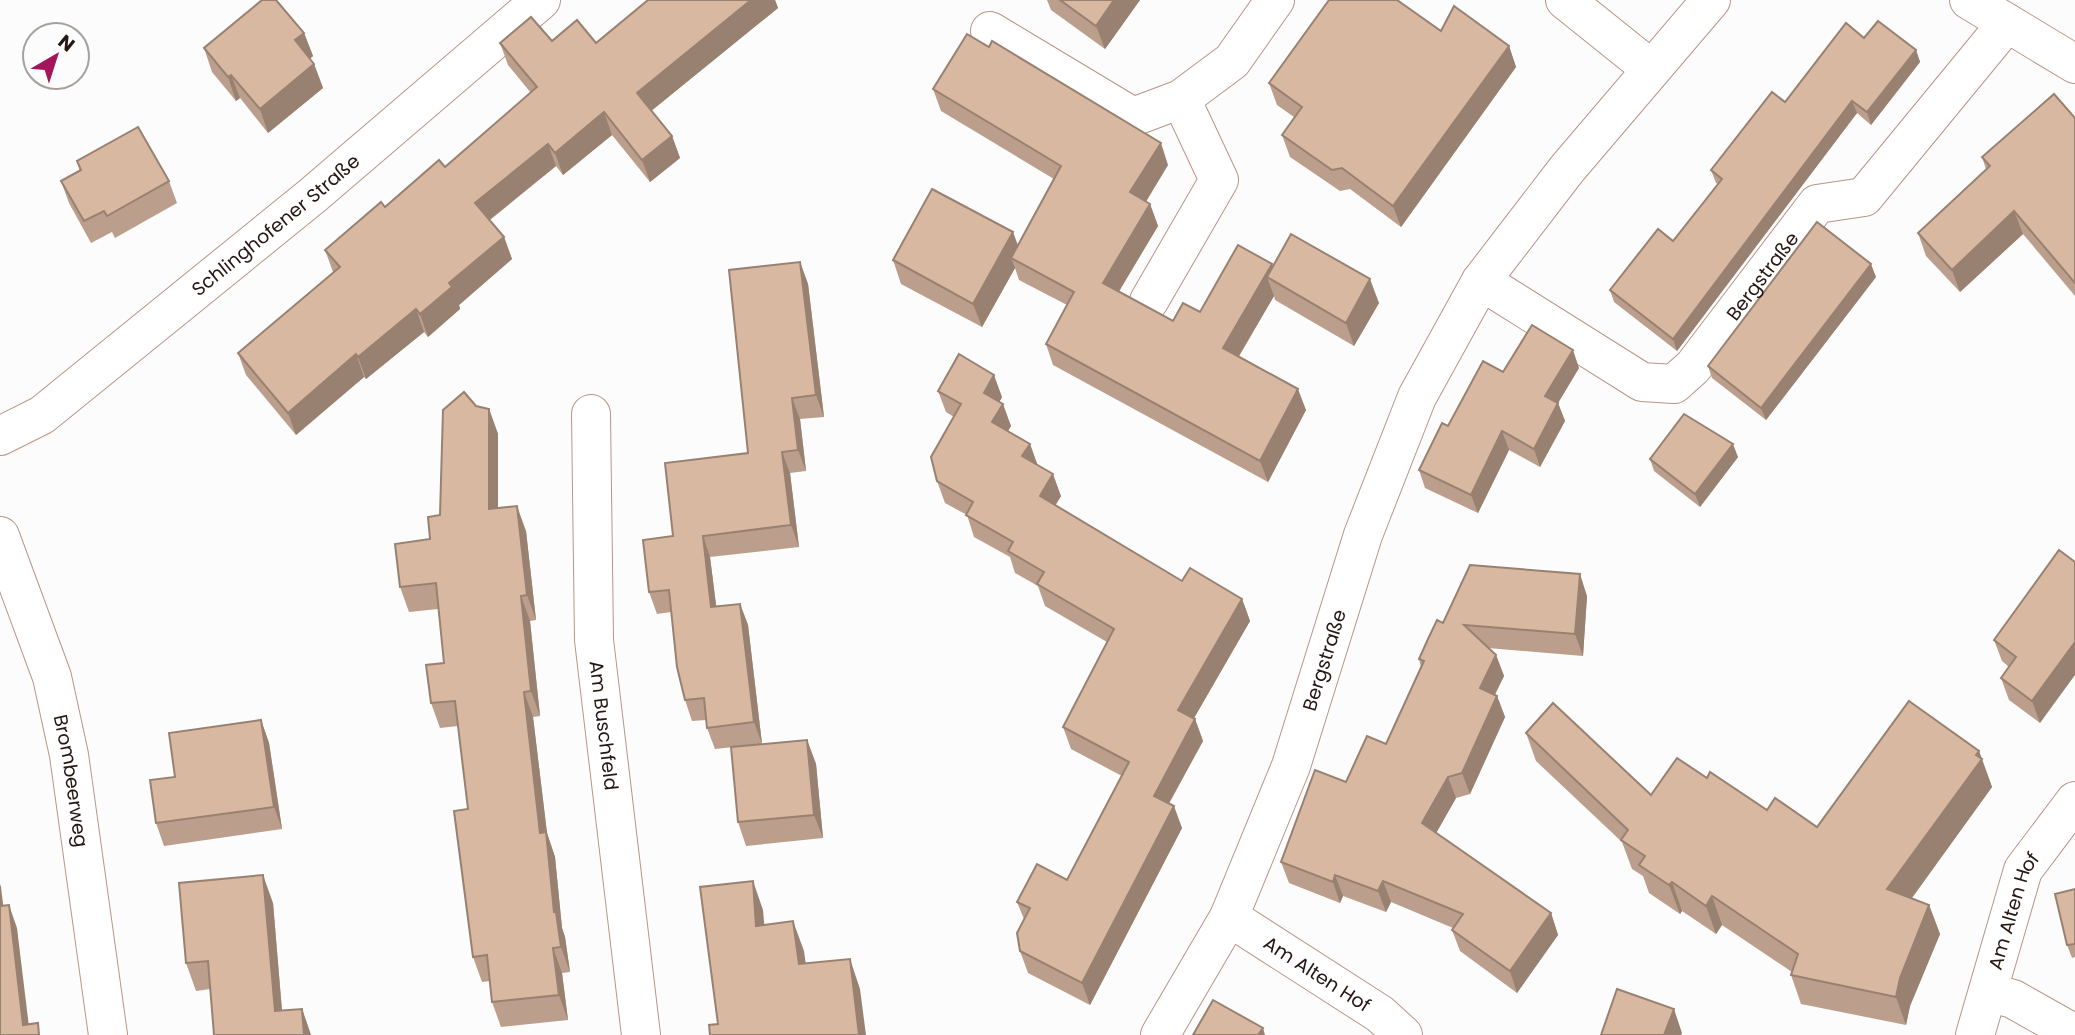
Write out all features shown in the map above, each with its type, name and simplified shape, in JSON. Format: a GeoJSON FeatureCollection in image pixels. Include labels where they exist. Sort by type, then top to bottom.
{"type":"FeatureCollection","features":[{"type":"Feature","properties":{"kind":"street","name":"Schlinghofener Straße"},"geometry":{"type":"LineString","coordinates":[[0,436],[42,415],[312,196],[541,0]]}},
{"type":"Feature","properties":{"kind":"street"},"geometry":{"type":"LineString","coordinates":[[990,31],[1133,117],[1181,99],[1232,61],[1275,0]]}},
{"type":"Feature","properties":{"kind":"street"},"geometry":{"type":"LineString","coordinates":[[1565,0],[1651,69]]}},
{"type":"Feature","properties":{"kind":"street","name":"Bergstraße"},"geometry":{"type":"LineString","coordinates":[[1160,1035],[1229,917],[1291,766],[1363,535],[1412,410],[1482,281],[1567,169],[1710,0]]}},
{"type":"Feature","properties":{"kind":"street"},"geometry":{"type":"LineString","coordinates":[[1969,0],[2075,64]]}},
{"type":"Feature","properties":{"kind":"street","name":"Bergstraße"},"geometry":{"type":"LineString","coordinates":[[1482,281],[1642,382],[1674,384],[1693,367],[1817,204],[1864,197],[2007,23]]}},
{"type":"Feature","properties":{"kind":"street"},"geometry":{"type":"LineString","coordinates":[[1149,301],[1219,180],[1181,99]]}},
{"type":"Feature","properties":{"kind":"street","name":"Am Buschfeld"},"geometry":{"type":"LineString","coordinates":[[591,414],[594,640],[641,1035]]}},
{"type":"Feature","properties":{"kind":"street","name":"Brombeerweg"},"geometry":{"type":"LineString","coordinates":[[0,536],[52,677],[69,755],[107,1035]]}},
{"type":"Feature","properties":{"kind":"street","name":"Am Alten Hof"},"geometry":{"type":"LineString","coordinates":[[1975,1035],[2023,870],[2075,801]]}},
{"type":"Feature","properties":{"kind":"street","name":"Am Alten Hof"},"geometry":{"type":"LineString","coordinates":[[1229,917],[1380,1014],[1403,1035]]}},
{"type":"Feature","properties":{"kind":"street"},"geometry":{"type":"LineString","coordinates":[[1988,992],[2013,999],[2075,1034]]}},
{"type":"Feature","properties":{"kind":"building"},"geometry":{"type":"Polygon","coordinates":[[[262,0],[276,0],[304,33],[295,40],[314,64],[260,109],[204,48],[262,0]]]}},
{"type":"Feature","properties":{"kind":"building"},"geometry":{"type":"Polygon","coordinates":[[[648,0],[751,0],[637,93],[672,136],[642,160],[604,112],[555,153],[548,144],[475,203],[504,237],[449,283],[452,287],[420,314],[416,309],[358,357],[356,354],[288,413],[238,353],[340,267],[325,250],[381,202],[385,207],[439,160],[445,167],[537,87],[500,43],[531,17],[552,41],[577,20],[596,43],[648,0]]]}},
{"type":"Feature","properties":{"kind":"building"},"geometry":{"type":"Polygon","coordinates":[[[1060,0],[1114,0],[1096,26],[1060,0]]]}},
{"type":"Feature","properties":{"kind":"building"},"geometry":{"type":"Polygon","coordinates":[[[1329,0],[1397,0],[1441,31],[1454,6],[1509,46],[1393,206],[1342,168],[1332,170],[1282,135],[1302,107],[1269,83],[1329,0]]]}},
{"type":"Feature","properties":{"kind":"building"},"geometry":{"type":"Polygon","coordinates":[[[1878,21],[1916,50],[1867,112],[1852,101],[1673,339],[1610,290],[1658,229],[1673,241],[1722,179],[1711,170],[1772,92],[1785,102],[1846,23],[1864,38],[1878,21]]]}},
{"type":"Feature","properties":{"kind":"building"},"geometry":{"type":"Polygon","coordinates":[[[967,34],[989,47],[992,41],[1161,143],[1130,192],[1150,204],[1103,283],[1173,321],[1183,303],[1200,312],[1238,245],[1272,264],[1223,348],[1298,389],[1260,461],[1046,344],[1074,292],[1011,258],[1061,166],[933,89],[967,34]]]}},
{"type":"Feature","properties":{"kind":"building"},"geometry":{"type":"Polygon","coordinates":[[[2054,94],[2075,118],[2075,283],[2014,211],[1952,270],[1918,233],[1990,166],[1982,157],[2054,94]]]}},
{"type":"Feature","properties":{"kind":"building"},"geometry":{"type":"Polygon","coordinates":[[[138,127],[169,181],[107,216],[104,211],[84,221],[61,181],[81,170],[77,161],[138,127]]]}},
{"type":"Feature","properties":{"kind":"building"},"geometry":{"type":"Polygon","coordinates":[[[932,189],[1013,232],[973,304],[893,260],[932,189]]]}},
{"type":"Feature","properties":{"kind":"building"},"geometry":{"type":"Polygon","coordinates":[[[1817,222],[1871,264],[1761,408],[1708,366],[1817,222]]]}},
{"type":"Feature","properties":{"kind":"building"},"geometry":{"type":"Polygon","coordinates":[[[1291,234],[1370,279],[1346,323],[1267,277],[1291,234]]]}},
{"type":"Feature","properties":{"kind":"building"},"geometry":{"type":"Polygon","coordinates":[[[800,262],[816,395],[792,398],[798,450],[782,452],[791,525],[703,536],[711,607],[740,604],[754,722],[707,728],[704,698],[685,700],[677,667],[669,590],[649,592],[643,540],[673,536],[665,463],[748,453],[729,270],[800,262]]]}},
{"type":"Feature","properties":{"kind":"building"},"geometry":{"type":"Polygon","coordinates":[[[1532,325],[1573,350],[1545,396],[1558,403],[1534,449],[1502,431],[1471,495],[1419,470],[1442,423],[1448,426],[1483,361],[1503,372],[1532,325]]]}},
{"type":"Feature","properties":{"kind":"building"},"geometry":{"type":"Polygon","coordinates":[[[959,354],[994,375],[984,393],[1003,404],[992,422],[1030,444],[1022,456],[1053,474],[1040,496],[1182,581],[1190,568],[1242,599],[1178,710],[1195,719],[1154,796],[1174,806],[1082,983],[1020,951],[1017,933],[1030,908],[1017,902],[1037,864],[1067,880],[1129,762],[1063,727],[1114,629],[1037,584],[1044,572],[1008,551],[1013,542],[966,515],[973,502],[937,481],[931,457],[961,404],[938,391],[959,354]]]}},
{"type":"Feature","properties":{"kind":"building"},"geometry":{"type":"Polygon","coordinates":[[[464,392],[476,406],[489,409],[489,509],[517,506],[527,595],[521,596],[531,691],[524,692],[540,833],[546,832],[554,912],[561,947],[553,948],[559,995],[492,1002],[487,955],[473,957],[454,811],[468,809],[455,701],[431,703],[426,665],[444,663],[436,583],[400,587],[395,544],[430,539],[428,517],[440,515],[443,410],[464,392]]]}},
{"type":"Feature","properties":{"kind":"building"},"geometry":{"type":"Polygon","coordinates":[[[1684,414],[1733,444],[1695,494],[1650,459],[1684,414]]]}},
{"type":"Feature","properties":{"kind":"building"},"geometry":{"type":"Polygon","coordinates":[[[2059,550],[2075,562],[2075,642],[2032,701],[2001,678],[2016,657],[1994,640],[2059,550]]]}},
{"type":"Feature","properties":{"kind":"building"},"geometry":{"type":"Polygon","coordinates":[[[1470,565],[1580,574],[1575,634],[1464,625],[1496,655],[1480,688],[1497,696],[1462,773],[1448,777],[1422,823],[1551,913],[1510,971],[1452,930],[1463,914],[1383,881],[1378,891],[1335,875],[1333,882],[1281,862],[1315,770],[1346,782],[1367,736],[1386,744],[1424,661],[1419,659],[1428,639],[1437,620],[1443,623],[1470,565]]]}},
{"type":"Feature","properties":{"kind":"building"},"geometry":{"type":"Polygon","coordinates":[[[1909,701],[1979,751],[1976,755],[1982,759],[1887,889],[1929,905],[1900,978],[1896,997],[1791,975],[1798,954],[1712,896],[1706,906],[1672,882],[1669,885],[1639,865],[1645,856],[1621,840],[1628,830],[1526,733],[1553,703],[1651,795],[1677,758],[1707,778],[1710,772],[1767,810],[1775,798],[1817,827],[1909,701]]]}},
{"type":"Feature","properties":{"kind":"building"},"geometry":{"type":"Polygon","coordinates":[[[261,720],[274,807],[156,823],[150,780],[175,777],[169,733],[261,720]]]}},
{"type":"Feature","properties":{"kind":"building"},"geometry":{"type":"Polygon","coordinates":[[[807,740],[814,815],[738,822],[731,747],[807,740]]]}},
{"type":"Feature","properties":{"kind":"building"},"geometry":{"type":"Polygon","coordinates":[[[263,875],[275,1011],[302,1009],[304,1035],[214,1035],[208,961],[186,963],[179,883],[263,875]]]}},
{"type":"Feature","properties":{"kind":"building"},"geometry":{"type":"Polygon","coordinates":[[[753,881],[756,926],[793,921],[799,964],[850,959],[859,1035],[710,1035],[709,1025],[718,1024],[700,887],[753,881]]]}},
{"type":"Feature","properties":{"kind":"building"},"geometry":{"type":"Polygon","coordinates":[[[2075,889],[2075,944],[2067,945],[2055,894],[2075,889]]]}},
{"type":"Feature","properties":{"kind":"building"},"geometry":{"type":"Polygon","coordinates":[[[9,905],[23,1025],[38,1023],[39,1035],[0,1035],[0,906],[9,905]]]}},
{"type":"Feature","properties":{"kind":"building"},"geometry":{"type":"Polygon","coordinates":[[[1617,989],[1674,1009],[1664,1035],[1601,1035],[1617,989]]]}},
{"type":"Feature","properties":{"kind":"building"},"geometry":{"type":"Polygon","coordinates":[[[1213,1000],[1263,1028],[1258,1035],[1193,1035],[1213,1000]]]}}]}
